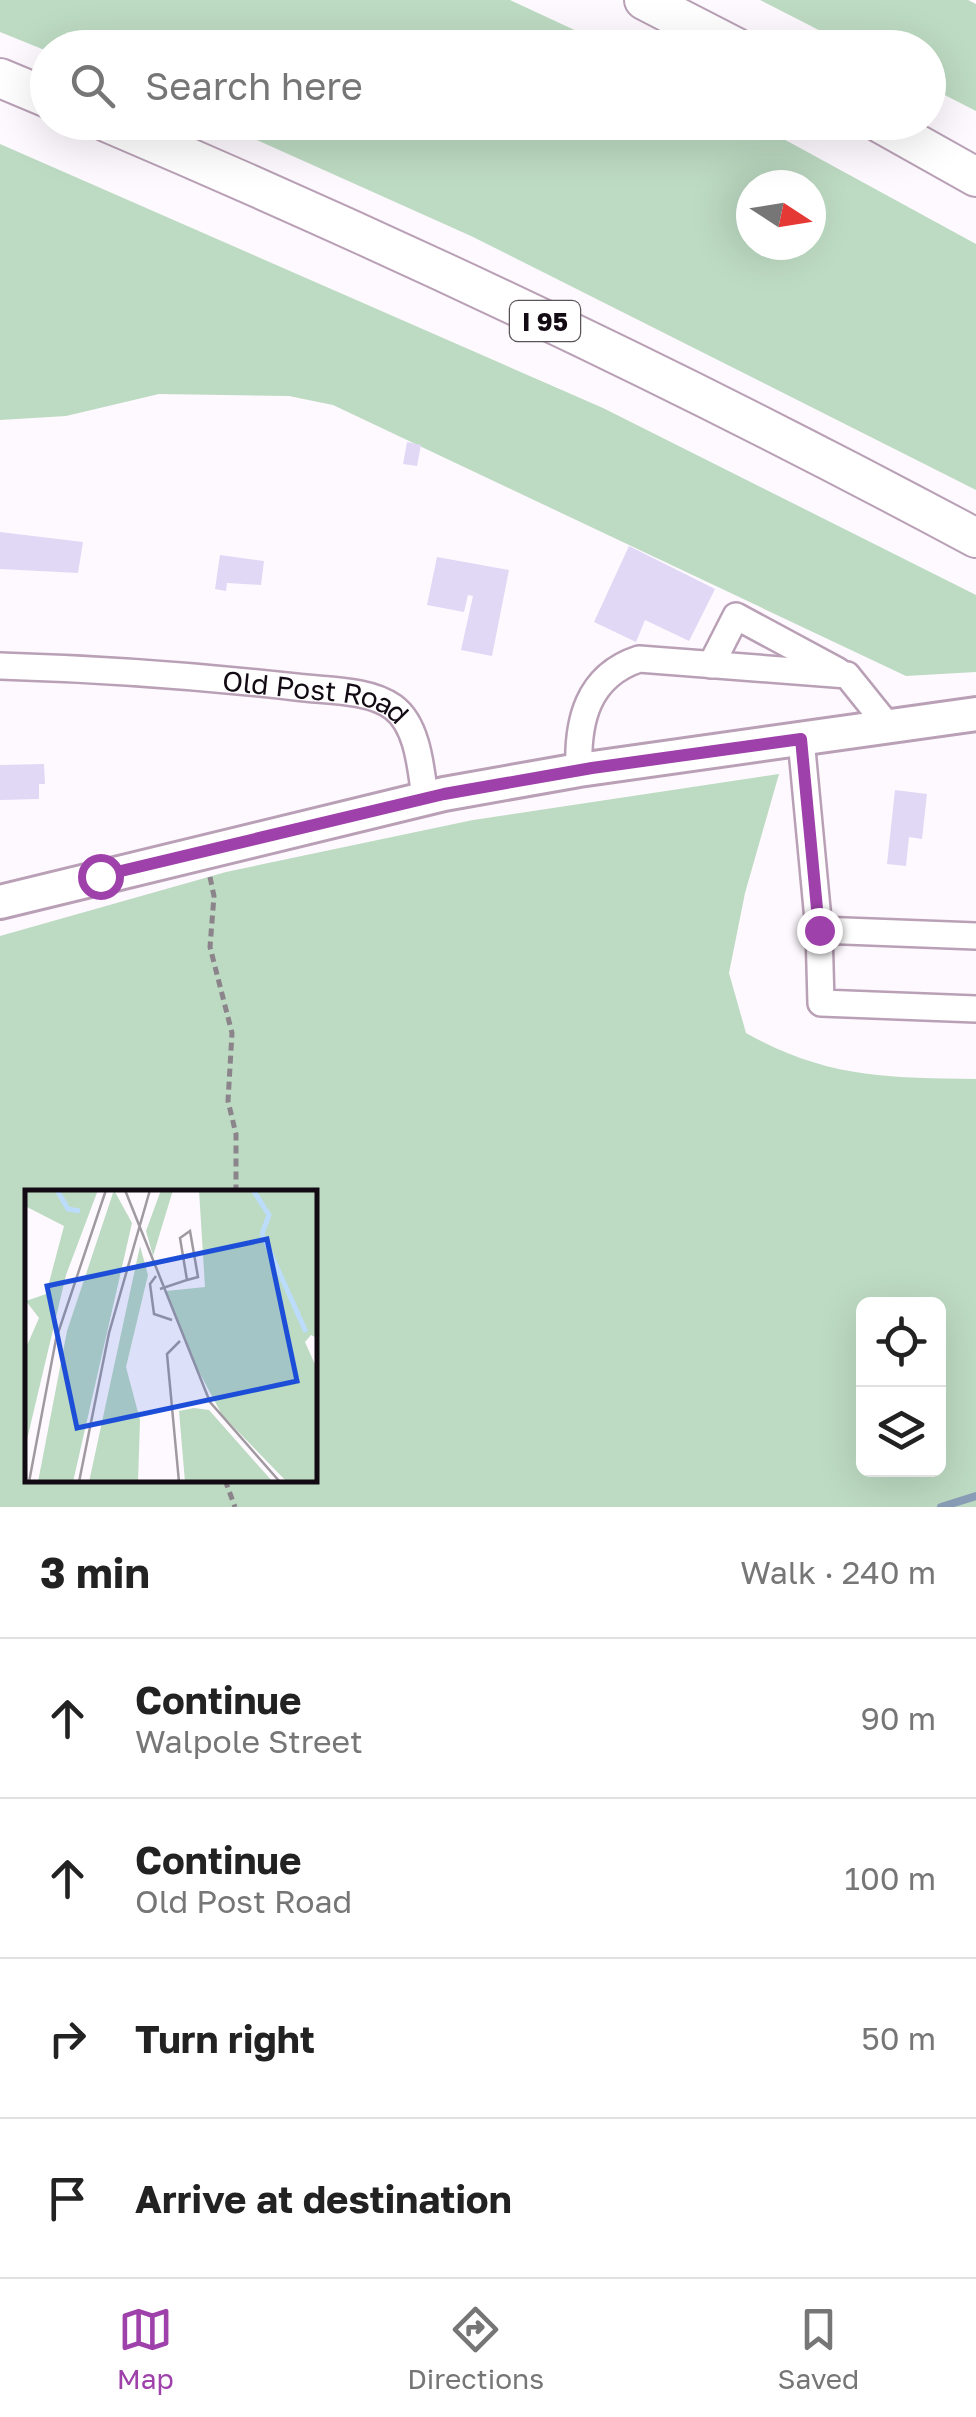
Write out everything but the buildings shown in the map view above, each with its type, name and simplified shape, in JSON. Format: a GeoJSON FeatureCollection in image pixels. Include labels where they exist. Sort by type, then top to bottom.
{"type":"FeatureCollection","features":[{"type":"Feature","properties":{"kind":"highway"},"geometry":{"type":"LineString","coordinates":[[644,0],[702,30]]}},
{"type":"Feature","properties":{"kind":"highway"},"geometry":{"type":"LineString","coordinates":[[0,78],[30,90]]}},
{"type":"Feature","properties":{"kind":"highway","name":"I 95"},"geometry":{"type":"LineString","coordinates":[[147,140],[579,337],[976,538]]}},
{"type":"Feature","properties":{"kind":"highway"},"geometry":{"type":"LineString","coordinates":[[910,140],[976,177]]}},
{"type":"Feature","properties":{"kind":"main road"},"geometry":{"type":"LineString","coordinates":[[0,902],[425,798],[579,770],[976,714]]}},
{"type":"Feature","properties":{"kind":"street"},"geometry":{"type":"LineString","coordinates":[[712,665],[736,616],[847,676],[888,726]]}},
{"type":"Feature","properties":{"kind":"street"},"geometry":{"type":"LineString","coordinates":[[579,770],[580,725],[588,700],[613,672],[639,659],[847,676]]}},
{"type":"Feature","properties":{"kind":"street","name":"Old Post Road"},"geometry":{"type":"LineString","coordinates":[[0,666],[129,671],[250,682],[383,701],[398,711],[408,726],[425,798]]}},
{"type":"Feature","properties":{"kind":"street"},"geometry":{"type":"LineString","coordinates":[[801,739],[822,1003],[976,1009]]}},
{"type":"Feature","properties":{"kind":"street"},"geometry":{"type":"LineString","coordinates":[[819,930],[976,936]]}},
{"type":"Feature","properties":{"kind":"path"},"geometry":{"type":"LineString","coordinates":[[207,850],[214,896],[210,947],[232,1032],[228,1100],[236,1134],[236,1190]]}},
{"type":"Feature","properties":{"kind":"path"},"geometry":{"type":"LineString","coordinates":[[226,1482],[235,1507]]}},
{"type":"Feature","properties":{"kind":"green space"},"geometry":{"type":"Polygon","coordinates":[[[0,0],[510,0],[574,30],[30,30],[30,44],[0,32],[0,0]]]}},
{"type":"Feature","properties":{"kind":"green space"},"geometry":{"type":"Polygon","coordinates":[[[760,0],[968,0],[976,4],[976,111],[946,96],[946,30],[819,30],[760,0]]]}},
{"type":"Feature","properties":{"kind":"green space"},"geometry":{"type":"Polygon","coordinates":[[[257,140],[785,140],[976,244],[976,490],[471,236],[257,140]]]}},
{"type":"Feature","properties":{"kind":"green space"},"geometry":{"type":"Polygon","coordinates":[[[0,144],[603,408],[976,595],[976,672],[906,676],[333,405],[289,396],[159,394],[66,416],[0,420],[0,144]]]}},
{"type":"Feature","properties":{"kind":"green space"},"geometry":{"type":"Polygon","coordinates":[[[779,774],[745,893],[729,973],[746,1033],[775,1048],[830,1067],[885,1076],[976,1079],[976,1507],[0,1507],[0,936],[226,872],[473,820],[779,774]]]}},
{"type":"Feature","properties":{"kind":"waterway"},"geometry":{"type":"LineString","coordinates":[[941,1507],[976,1496]]}},
{"type":"Feature","properties":{"kind":"route"},"geometry":{"type":"LineString","coordinates":[[100,876],[444,794],[592,768],[801,739],[819,930]]}}]}
